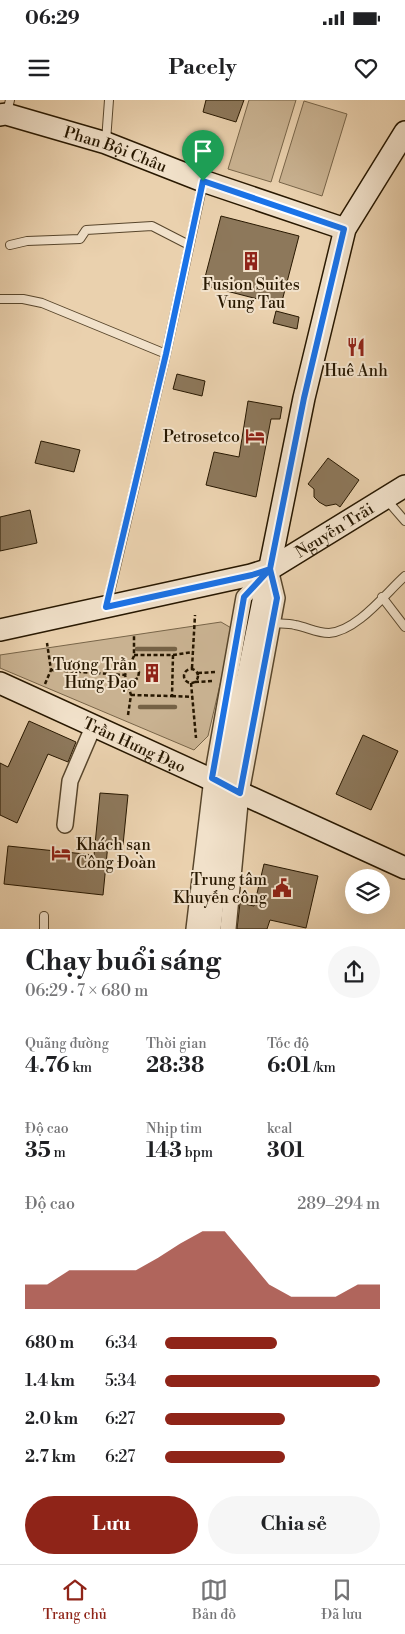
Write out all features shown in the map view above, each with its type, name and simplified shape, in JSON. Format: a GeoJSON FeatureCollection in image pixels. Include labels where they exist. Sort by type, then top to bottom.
{"type":"FeatureCollection","features":[{"type":"Feature","properties":{"kind":"main road","name":"Phan Bội Châu"},"geometry":{"type":"LineString","coordinates":[[5,110],[106,143],[203,181],[344,229]]}},
{"type":"Feature","properties":{"kind":"main road"},"geometry":{"type":"LineString","coordinates":[[210,929],[226,785],[304,398],[344,229],[405,132]]}},
{"type":"Feature","properties":{"kind":"main road","name":"Nguyễn Trãi"},"geometry":{"type":"LineString","coordinates":[[0,630],[252,575],[270,569],[405,486]]}},
{"type":"Feature","properties":{"kind":"main road","name":"Trần Hưng Đạo"},"geometry":{"type":"LineString","coordinates":[[0,683],[404,866]]}},
{"type":"Feature","properties":{"kind":"street"},"geometry":{"type":"LineString","coordinates":[[194,929],[226,785],[277,598],[270,569]]}},
{"type":"Feature","properties":{"kind":"street"},"geometry":{"type":"LineString","coordinates":[[65,825],[70,781],[94,725]]}},
{"type":"Feature","properties":{"kind":"street"},"geometry":{"type":"LineString","coordinates":[[226,785],[228,929]]}},
{"type":"Feature","properties":{"kind":"lane"},"geometry":{"type":"LineString","coordinates":[[106,143],[109,100]]}},
{"type":"Feature","properties":{"kind":"lane"},"geometry":{"type":"LineString","coordinates":[[106,607],[166,354],[203,181]]}},
{"type":"Feature","properties":{"kind":"lane"},"geometry":{"type":"LineString","coordinates":[[10,245],[27,241],[80,240],[86,230],[152,226],[189,245]]}},
{"type":"Feature","properties":{"kind":"lane"},"geometry":{"type":"LineString","coordinates":[[0,299],[24,299],[42,303],[166,354]]}},
{"type":"Feature","properties":{"kind":"lane"},"geometry":{"type":"LineString","coordinates":[[386,499],[405,521]]}},
{"type":"Feature","properties":{"kind":"lane"},"geometry":{"type":"LineString","coordinates":[[271,623],[296,625],[313,631],[328,633],[341,630],[356,623],[405,576]]}},
{"type":"Feature","properties":{"kind":"lane"},"geometry":{"type":"LineString","coordinates":[[382,597],[405,627]]}},
{"type":"Feature","properties":{"kind":"lane"},"geometry":{"type":"LineString","coordinates":[[44,916],[44,929]]}},
{"type":"Feature","properties":{"kind":"path"},"geometry":{"type":"LineString","coordinates":[[192,668],[195,615]]}},
{"type":"Feature","properties":{"kind":"path"},"geometry":{"type":"LineString","coordinates":[[128,715],[131,695],[125,674],[134,655],[134,636]]}},
{"type":"Feature","properties":{"kind":"path"},"geometry":{"type":"LineString","coordinates":[[43,690],[51,670],[47,642]]}},
{"type":"Feature","properties":{"kind":"path"},"geometry":{"type":"LineString","coordinates":[[134,655],[173,655],[194,652]]}},
{"type":"Feature","properties":{"kind":"path"},"geometry":{"type":"LineString","coordinates":[[172,696],[173,655]]}},
{"type":"Feature","properties":{"kind":"path"},"geometry":{"type":"LineString","coordinates":[[128,666],[139,672],[138,678],[129,683]]}},
{"type":"Feature","properties":{"kind":"path"},"geometry":{"type":"LineString","coordinates":[[192,668],[198,672],[220,672]]}},
{"type":"Feature","properties":{"kind":"path"},"geometry":{"type":"LineString","coordinates":[[192,668],[187,669],[184,674],[185,680],[193,682],[218,681]]}},
{"type":"Feature","properties":{"kind":"path"},"geometry":{"type":"LineString","coordinates":[[51,670],[125,674]]}},
{"type":"Feature","properties":{"kind":"path"},"geometry":{"type":"LineString","coordinates":[[196,738],[192,696],[193,682],[198,672]]}},
{"type":"Feature","properties":{"kind":"path"},"geometry":{"type":"LineString","coordinates":[[131,695],[192,696]]}},
{"type":"Feature","properties":{"kind":"shaded area"},"geometry":{"type":"Polygon","coordinates":[[[249,100],[296,100],[271,182],[228,169],[249,100]]]}},
{"type":"Feature","properties":{"kind":"shaded area"},"geometry":{"type":"Polygon","coordinates":[[[304,101],[347,114],[322,196],[279,182],[304,101]]]}},
{"type":"Feature","properties":{"kind":"shaded area"},"geometry":{"type":"Polygon","coordinates":[[[221,622],[233,629],[208,736],[194,750],[0,668],[0,655],[221,622]]]}},
{"type":"Feature","properties":{"kind":"building"},"geometry":{"type":"Polygon","coordinates":[[[206,100],[244,100],[236,122],[203,112],[206,100]]]}},
{"type":"Feature","properties":{"kind":"building","name":"Fusion Suites Vung Tau"},"geometry":{"type":"Polygon","coordinates":[[[221,216],[299,236],[281,305],[203,285],[221,216]]]}},
{"type":"Feature","properties":{"kind":"building"},"geometry":{"type":"Polygon","coordinates":[[[276,311],[299,317],[297,329],[273,323],[276,311]]]}},
{"type":"Feature","properties":{"kind":"building"},"geometry":{"type":"Polygon","coordinates":[[[177,374],[205,381],[202,396],[173,389],[177,374]]]}},
{"type":"Feature","properties":{"kind":"building"},"geometry":{"type":"Polygon","coordinates":[[[248,401],[282,407],[280,419],[271,419],[256,497],[206,485],[214,452],[239,457],[248,401]]]}},
{"type":"Feature","properties":{"kind":"building"},"geometry":{"type":"Polygon","coordinates":[[[41,441],[80,450],[74,472],[35,463],[41,441]]]}},
{"type":"Feature","properties":{"kind":"building"},"geometry":{"type":"Polygon","coordinates":[[[328,458],[359,480],[340,507],[336,504],[326,506],[319,502],[314,497],[314,489],[308,484],[328,458]]]}},
{"type":"Feature","properties":{"kind":"building"},"geometry":{"type":"Polygon","coordinates":[[[30,510],[37,543],[0,551],[0,517],[30,510]]]}},
{"type":"Feature","properties":{"kind":"building"},"geometry":{"type":"Polygon","coordinates":[[[29,721],[76,742],[68,762],[48,754],[17,823],[0,815],[0,763],[8,767],[29,721]]]}},
{"type":"Feature","properties":{"kind":"building"},"geometry":{"type":"Polygon","coordinates":[[[363,735],[398,751],[371,810],[336,794],[363,735]]]}},
{"type":"Feature","properties":{"kind":"building"},"geometry":{"type":"Polygon","coordinates":[[[100,793],[128,795],[123,845],[108,844],[103,895],[4,884],[8,846],[94,855],[100,793]]]}},
{"type":"Feature","properties":{"kind":"building"},"geometry":{"type":"Polygon","coordinates":[[[264,864],[318,876],[306,928],[270,920],[267,929],[237,929],[240,903],[254,906],[264,864]]]}},
{"type":"Feature","properties":{"kind":"waterway"},"geometry":{"type":"LineString","coordinates":[[137,649],[175,649]]}},
{"type":"Feature","properties":{"kind":"waterway"},"geometry":{"type":"LineString","coordinates":[[140,707],[175,707]]}},
{"type":"Feature","properties":{"kind":"place","name":"Fusion Suites Vung Tau"},"geometry":{"type":"Point","coordinates":[251,261]}},
{"type":"Feature","properties":{"kind":"place","name":"Huê Anh"},"geometry":{"type":"Point","coordinates":[356,347]}},
{"type":"Feature","properties":{"kind":"place","name":"Petrosetco"},"geometry":{"type":"Point","coordinates":[255,436]}},
{"type":"Feature","properties":{"kind":"place","name":"Tượng Trần Hưng Đạo"},"geometry":{"type":"Point","coordinates":[152,673]}},
{"type":"Feature","properties":{"kind":"place","name":"Khách sạn Công Đoàn"},"geometry":{"type":"Point","coordinates":[61,853]}},
{"type":"Feature","properties":{"kind":"place","name":"Trung tâm Khuyến công"},"geometry":{"type":"Point","coordinates":[282,888]}},
{"type":"Feature","properties":{"kind":"route"},"geometry":{"type":"LineString","coordinates":[[203,181],[166,354],[106,607],[252,575],[270,569],[244,597],[212,778],[240,793],[277,598],[270,569],[304,398],[344,229],[203,181]]}}]}
